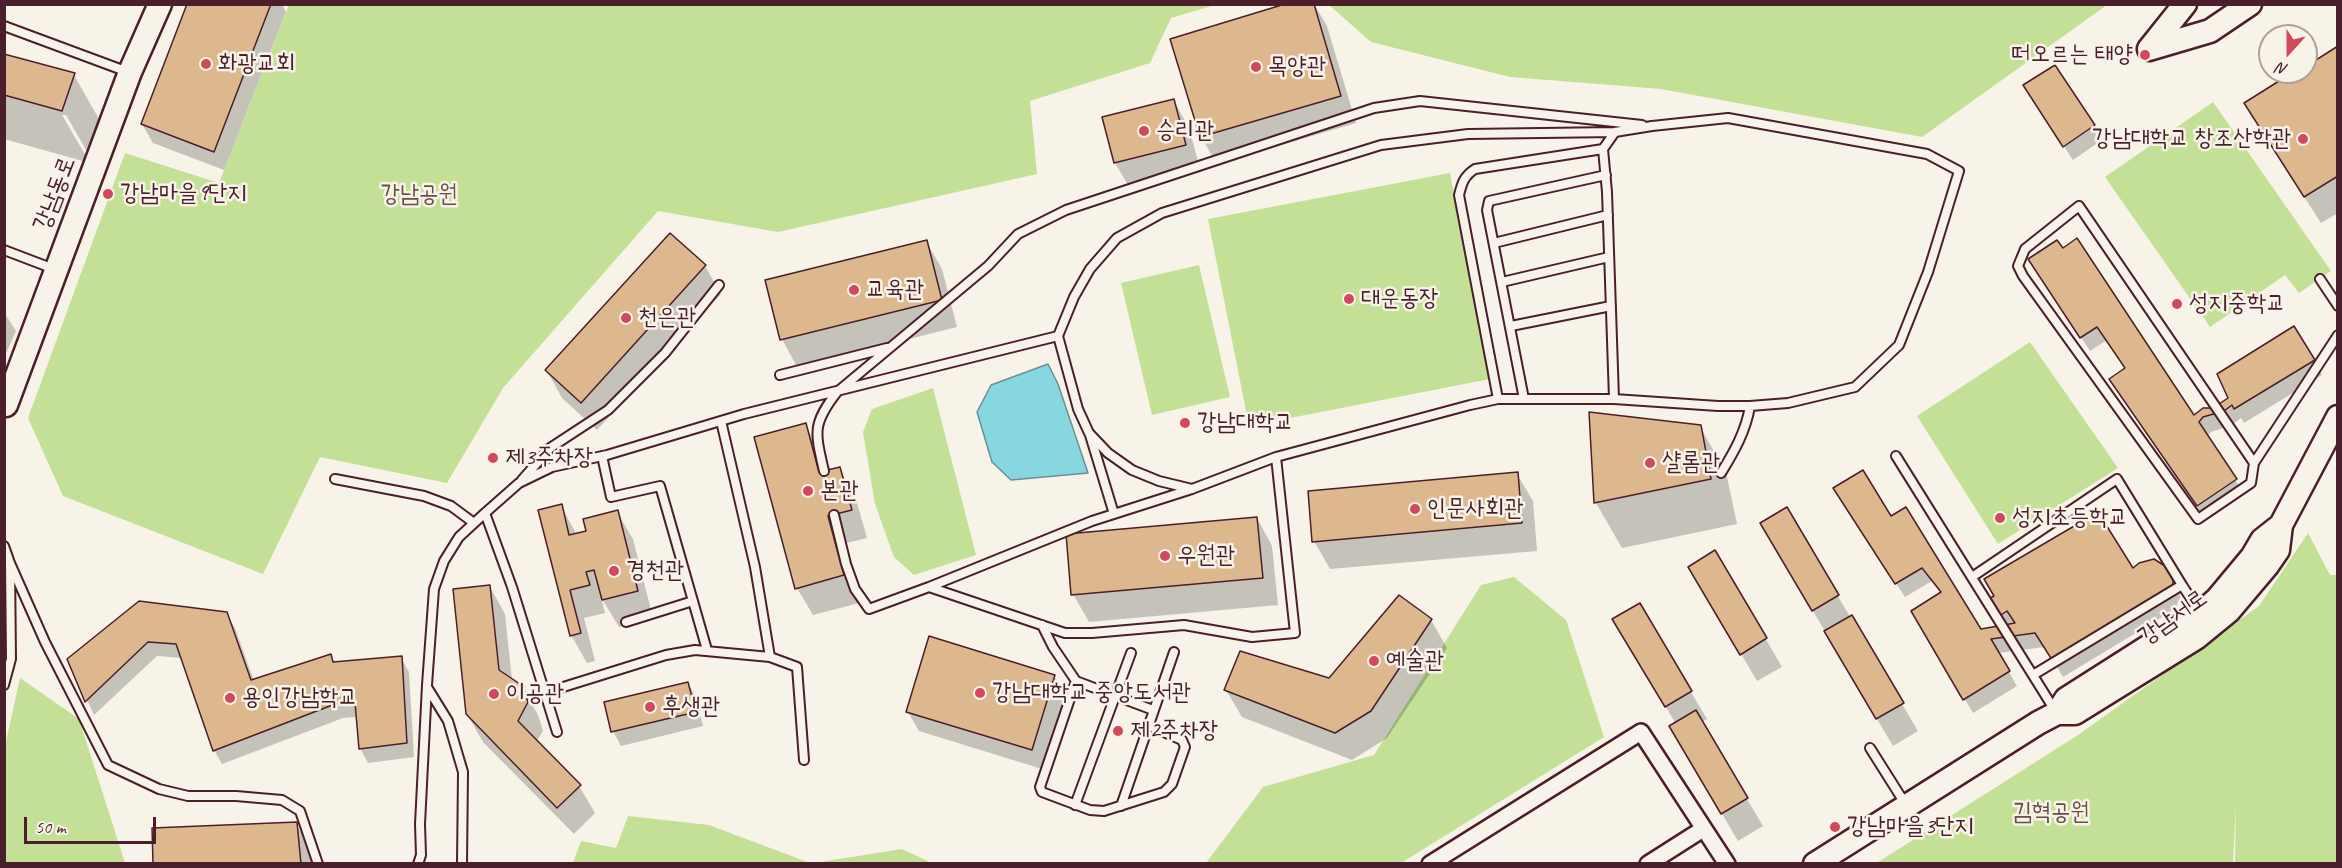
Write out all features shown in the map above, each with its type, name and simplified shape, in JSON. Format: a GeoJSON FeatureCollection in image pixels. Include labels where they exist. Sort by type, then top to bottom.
{"type":"FeatureCollection","features":[{"type":"Feature","properties":{"kind":"street","name":"강남동로"},"geometry":{"type":"LineString","coordinates":[[5,409],[130,72],[160,4]]}},
{"type":"Feature","properties":{"kind":"street"},"geometry":{"type":"LineString","coordinates":[[2185,4],[2149,49],[2210,31],[2250,4]]}},
{"type":"Feature","properties":{"kind":"street","name":"강남서로"},"geometry":{"type":"LineString","coordinates":[[1815,864],[2057,713],[2066,699],[2206,620],[2217,599],[2252,557],[2262,540],[2281,525],[2337,417]]}},
{"type":"Feature","properties":{"kind":"street"},"geometry":{"type":"LineString","coordinates":[[1436,862],[1641,732],[1726,864]]}},
{"type":"Feature","properties":{"kind":"street"},"geometry":{"type":"LineString","coordinates":[[1648,864],[1703,829]]}},
{"type":"Feature","properties":{"kind":"lane"},"geometry":{"type":"LineString","coordinates":[[4,26],[130,72]]}},
{"type":"Feature","properties":{"kind":"lane"},"geometry":{"type":"LineString","coordinates":[[824,471],[817,430],[822,411],[837,392],[988,266],[1018,234],[1066,210],[1374,108],[1419,100],[1652,126]]}},
{"type":"Feature","properties":{"kind":"lane"},"geometry":{"type":"LineString","coordinates":[[834,514],[855,589],[869,609],[1114,514],[1192,489],[1276,457],[1498,399],[1614,399],[1750,406],[1788,403],[1855,387],[1899,345],[1928,272],[1959,171],[1927,154],[1728,118],[1615,132],[1468,134],[1381,145],[1162,213],[1117,238],[1090,269],[1074,297],[1058,336],[1078,409],[1089,433],[1114,514]]}},
{"type":"Feature","properties":{"kind":"lane"},"geometry":{"type":"LineString","coordinates":[[1614,399],[1608,215],[1603,149],[1615,132]]}},
{"type":"Feature","properties":{"kind":"lane"},"geometry":{"type":"LineString","coordinates":[[1498,399],[1459,195],[1462,183],[1467,174],[1475,169],[1603,149]]}},
{"type":"Feature","properties":{"kind":"lane"},"geometry":{"type":"LineString","coordinates":[[1524,399],[1487,210],[1489,201],[1606,175]]}},
{"type":"Feature","properties":{"kind":"lane"},"geometry":{"type":"LineString","coordinates":[[2254,463],[2079,206],[2025,249],[2018,266],[2023,276],[2198,519],[2251,483],[2254,463],[2337,334]]}},
{"type":"Feature","properties":{"kind":"lane"},"geometry":{"type":"LineString","coordinates":[[1494,243],[1608,215]]}},
{"type":"Feature","properties":{"kind":"lane"},"geometry":{"type":"LineString","coordinates":[[4,250],[55,270]]}},
{"type":"Feature","properties":{"kind":"lane"},"geometry":{"type":"LineString","coordinates":[[1502,282],[1609,257]]}},
{"type":"Feature","properties":{"kind":"lane"},"geometry":{"type":"LineString","coordinates":[[2320,279],[2337,306]]}},
{"type":"Feature","properties":{"kind":"lane"},"geometry":{"type":"LineString","coordinates":[[418,864],[421,855],[427,685],[434,589],[444,561],[459,537],[519,483],[550,448],[608,410],[665,353],[719,285]]}},
{"type":"Feature","properties":{"kind":"lane"},"geometry":{"type":"LineString","coordinates":[[1511,326],[1611,306]]}},
{"type":"Feature","properties":{"kind":"lane"},"geometry":{"type":"LineString","coordinates":[[519,483],[552,467],[602,456],[721,421],[854,386],[1058,336]]}},
{"type":"Feature","properties":{"kind":"lane"},"geometry":{"type":"LineString","coordinates":[[780,375],[888,348]]}},
{"type":"Feature","properties":{"kind":"lane"},"geometry":{"type":"LineString","coordinates":[[1721,473],[1748,422],[1750,406]]}},
{"type":"Feature","properties":{"kind":"lane"},"geometry":{"type":"LineString","coordinates":[[721,421],[755,567],[770,657]]}},
{"type":"Feature","properties":{"kind":"lane"},"geometry":{"type":"LineString","coordinates":[[1089,433],[1108,453],[1132,470],[1159,481],[1192,489]]}},
{"type":"Feature","properties":{"kind":"lane"},"geometry":{"type":"LineString","coordinates":[[602,456],[611,497],[660,486],[707,650]]}},
{"type":"Feature","properties":{"kind":"lane"},"geometry":{"type":"LineString","coordinates":[[1896,456],[2057,713]]}},
{"type":"Feature","properties":{"kind":"lane"},"geometry":{"type":"LineString","coordinates":[[929,587],[1065,633],[1092,633],[1184,625],[1252,637],[1295,633],[1276,457]]}},
{"type":"Feature","properties":{"kind":"lane"},"geometry":{"type":"LineString","coordinates":[[335,479],[424,496],[451,506],[474,523]]}},
{"type":"Feature","properties":{"kind":"lane"},"geometry":{"type":"LineString","coordinates":[[1972,577],[2117,479],[2206,620]]}},
{"type":"Feature","properties":{"kind":"lane"},"geometry":{"type":"LineString","coordinates":[[485,513],[512,587],[557,732]]}},
{"type":"Feature","properties":{"kind":"lane"},"geometry":{"type":"LineString","coordinates":[[4,546],[45,642],[108,765],[159,789],[188,796],[236,796],[282,800],[300,811],[318,864]]}},
{"type":"Feature","properties":{"kind":"lane"},"geometry":{"type":"LineString","coordinates":[[4,685],[11,659],[10,562]]}},
{"type":"Feature","properties":{"kind":"lane"},"geometry":{"type":"LineString","coordinates":[[2033,675],[2182,585]]}},
{"type":"Feature","properties":{"kind":"lane"},"geometry":{"type":"LineString","coordinates":[[626,622],[693,601]]}},
{"type":"Feature","properties":{"kind":"lane"},"geometry":{"type":"LineString","coordinates":[[1042,625],[1076,681],[1153,710]]}},
{"type":"Feature","properties":{"kind":"lane"},"geometry":{"type":"LineString","coordinates":[[544,693],[666,655],[707,650],[770,657],[797,667],[804,760]]}},
{"type":"Feature","properties":{"kind":"lane"},"geometry":{"type":"LineString","coordinates":[[1120,806],[1174,652]]}},
{"type":"Feature","properties":{"kind":"lane"},"geometry":{"type":"LineString","coordinates":[[1075,805],[1131,653]]}},
{"type":"Feature","properties":{"kind":"lane"},"geometry":{"type":"LineString","coordinates":[[1076,681],[1040,787],[1042,792],[1090,810],[1104,812],[1164,792],[1172,784],[1185,747],[1182,740],[1148,725]]}},
{"type":"Feature","properties":{"kind":"lane"},"geometry":{"type":"LineString","coordinates":[[427,685],[448,721],[463,772],[462,864]]}},
{"type":"Feature","properties":{"kind":"lane"},"geometry":{"type":"LineString","coordinates":[[1870,748],[1906,806]]}},
{"type":"Feature","properties":{"kind":"green space","name":"강남공원"},"geometry":{"type":"Polygon","coordinates":[[[289,4],[1215,5],[1171,18],[1150,63],[1030,101],[1037,174],[778,232],[658,211],[503,388],[447,483],[320,457],[263,574],[63,496],[28,418],[125,153],[219,183],[289,4]]]}},
{"type":"Feature","properties":{"kind":"green space"},"geometry":{"type":"Polygon","coordinates":[[[1329,5],[2107,5],[1922,137],[1661,89],[1510,77],[1371,42],[1329,5]]]}},
{"type":"Feature","properties":{"kind":"green space"},"geometry":{"type":"Polygon","coordinates":[[[2213,102],[2331,271],[2299,293],[2285,275],[2210,327],[2105,177],[2213,102]]]}},
{"type":"Feature","properties":{"kind":"green space","name":"대운동장"},"geometry":{"type":"Polygon","coordinates":[[[1450,173],[1490,379],[1249,426],[1208,219],[1450,173]]]}},
{"type":"Feature","properties":{"kind":"green space"},"geometry":{"type":"Polygon","coordinates":[[[1199,265],[1230,397],[1152,415],[1121,283],[1199,265]]]}},
{"type":"Feature","properties":{"kind":"green space"},"geometry":{"type":"Polygon","coordinates":[[[2030,342],[2118,468],[1998,544],[1917,416],[2030,342]]]}},
{"type":"Feature","properties":{"kind":"green space"},"geometry":{"type":"Polygon","coordinates":[[[933,388],[976,555],[914,575],[894,557],[875,504],[863,432],[872,409],[933,388]]]}},
{"type":"Feature","properties":{"kind":"green space","name":"김혁공원"},"geometry":{"type":"Polygon","coordinates":[[[2308,533],[2330,575],[2337,575],[2337,863],[2235,863],[2236,803],[2233,863],[1875,864],[2078,735],[2259,606],[2308,533]]]}},
{"type":"Feature","properties":{"kind":"green space"},"geometry":{"type":"Polygon","coordinates":[[[1514,577],[1566,620],[1604,737],[1401,863],[1206,863],[1263,787],[1374,755],[1481,585],[1514,577]]]}},
{"type":"Feature","properties":{"kind":"green space"},"geometry":{"type":"Polygon","coordinates":[[[20,678],[79,719],[125,863],[5,863],[5,746],[20,678]]]}},
{"type":"Feature","properties":{"kind":"green space"},"geometry":{"type":"Polygon","coordinates":[[[628,816],[709,825],[810,863],[573,863],[581,841],[616,848],[628,816]]]}},
{"type":"Feature","properties":{"kind":"green space"},"geometry":{"type":"Polygon","coordinates":[[[902,849],[932,863],[814,863],[902,849]]]}},
{"type":"Feature","properties":{"kind":"water"},"geometry":{"type":"Polygon","coordinates":[[[1048,364],[1058,384],[1088,473],[1011,480],[992,462],[977,412],[991,385],[1048,364]]]}},
{"type":"Feature","properties":{"kind":"building","name":"화광교회"},"geometry":{"type":"Polygon","coordinates":[[[187,4],[271,4],[214,152],[141,124],[187,4]]]}},
{"type":"Feature","properties":{"kind":"building","name":"목양관"},"geometry":{"type":"Polygon","coordinates":[[[1285,4],[1314,4],[1341,96],[1200,137],[1170,39],[1285,4]]]}},
{"type":"Feature","properties":{"kind":"building","name":"강남대학교 창조산학관"},"geometry":{"type":"Polygon","coordinates":[[[2338,46],[2338,176],[2304,197],[2244,103],[2274,84],[2318,84],[2318,59],[2338,46]]]}},
{"type":"Feature","properties":{"kind":"building"},"geometry":{"type":"Polygon","coordinates":[[[4,54],[75,73],[62,111],[4,95],[4,54]]]}},
{"type":"Feature","properties":{"kind":"building"},"geometry":{"type":"Polygon","coordinates":[[[2055,65],[2095,125],[2063,147],[2023,85],[2055,65]]]}},
{"type":"Feature","properties":{"kind":"building","name":"승리관"},"geometry":{"type":"Polygon","coordinates":[[[1174,99],[1186,145],[1114,163],[1102,117],[1174,99]]]}},
{"type":"Feature","properties":{"kind":"building","name":"천은관"},"geometry":{"type":"Polygon","coordinates":[[[670,233],[706,265],[581,403],[545,370],[670,233]]]}},
{"type":"Feature","properties":{"kind":"building"},"geometry":{"type":"Polygon","coordinates":[[[2077,238],[2194,415],[2203,408],[2213,408],[2228,398],[2217,374],[2294,326],[2315,360],[2234,409],[2232,405],[2224,411],[2203,417],[2199,422],[2237,479],[2197,506],[2109,379],[2125,368],[2097,327],[2080,338],[2028,259],[2057,240],[2063,248],[2077,238]]]}},
{"type":"Feature","properties":{"kind":"building","name":"교육관"},"geometry":{"type":"Polygon","coordinates":[[[927,240],[942,300],[780,340],[765,280],[927,240]]]}},
{"type":"Feature","properties":{"kind":"building","name":"샬롬관"},"geometry":{"type":"Polygon","coordinates":[[[1589,412],[1701,425],[1711,479],[1594,503],[1589,412]]]}},
{"type":"Feature","properties":{"kind":"building","name":"본관"},"geometry":{"type":"Polygon","coordinates":[[[806,423],[819,472],[840,467],[852,510],[828,516],[844,575],[795,589],[754,437],[806,423]]]}},
{"type":"Feature","properties":{"kind":"building"},"geometry":{"type":"Polygon","coordinates":[[[1863,470],[1891,516],[1906,507],[1981,629],[2015,623],[2007,611],[2001,615],[1990,598],[1994,596],[1984,579],[2098,512],[2133,568],[2139,563],[2154,559],[2168,568],[2173,584],[2170,590],[2054,663],[2035,633],[1991,639],[2010,671],[1963,700],[1911,611],[1941,592],[1922,568],[1895,584],[1833,488],[1863,470]]]}},
{"type":"Feature","properties":{"kind":"building","name":"인문사회관"},"geometry":{"type":"Polygon","coordinates":[[[1518,472],[1522,523],[1312,542],[1308,491],[1518,472]]]}},
{"type":"Feature","properties":{"kind":"building","name":"경천관"},"geometry":{"type":"Polygon","coordinates":[[[562,504],[569,535],[586,531],[583,519],[618,510],[638,591],[602,600],[594,570],[586,572],[590,585],[570,590],[581,633],[570,636],[538,510],[562,504]]]}},
{"type":"Feature","properties":{"kind":"building"},"geometry":{"type":"Polygon","coordinates":[[[1787,507],[1839,595],[1812,611],[1760,523],[1787,507]]]}},
{"type":"Feature","properties":{"kind":"building","name":"우원관"},"geometry":{"type":"Polygon","coordinates":[[[1257,517],[1263,578],[1071,595],[1066,534],[1257,517]]]}},
{"type":"Feature","properties":{"kind":"building"},"geometry":{"type":"Polygon","coordinates":[[[1715,550],[1767,638],[1740,655],[1688,567],[1715,550]]]}},
{"type":"Feature","properties":{"kind":"building","name":"이공관"},"geometry":{"type":"Polygon","coordinates":[[[490,585],[499,670],[523,686],[528,702],[518,721],[581,785],[557,808],[466,714],[453,589],[490,585]]]}},
{"type":"Feature","properties":{"kind":"building","name":"예술관"},"geometry":{"type":"Polygon","coordinates":[[[1399,595],[1432,619],[1371,711],[1335,733],[1224,690],[1240,651],[1329,678],[1399,595]]]}},
{"type":"Feature","properties":{"kind":"building"},"geometry":{"type":"Polygon","coordinates":[[[139,601],[227,612],[251,680],[331,654],[333,662],[402,656],[407,743],[359,749],[355,703],[335,704],[213,751],[176,644],[148,642],[85,702],[67,659],[139,601]]]}},
{"type":"Feature","properties":{"kind":"building"},"geometry":{"type":"Polygon","coordinates":[[[1640,603],[1692,691],[1665,707],[1612,619],[1640,603]]]}},
{"type":"Feature","properties":{"kind":"building"},"geometry":{"type":"Polygon","coordinates":[[[1852,615],[1904,703],[1876,719],[1824,631],[1852,615]]]}},
{"type":"Feature","properties":{"kind":"building","name":"강남대학교 중앙도서관"},"geometry":{"type":"Polygon","coordinates":[[[929,636],[1055,675],[1032,750],[906,712],[929,636]]]}},
{"type":"Feature","properties":{"kind":"building","name":"후생관"},"geometry":{"type":"Polygon","coordinates":[[[688,682],[696,712],[611,732],[604,702],[688,682]]]}},
{"type":"Feature","properties":{"kind":"building"},"geometry":{"type":"Polygon","coordinates":[[[1696,710],[1748,798],[1721,814],[1669,726],[1696,710]]]}},
{"type":"Feature","properties":{"kind":"building"},"geometry":{"type":"Polygon","coordinates":[[[297,822],[301,864],[153,864],[152,828],[297,822]]]}},
{"type":"Feature","properties":{"kind":"place","name":"떠오르는 태양"},"geometry":{"type":"Point","coordinates":[2145,55]}},
{"type":"Feature","properties":{"kind":"place","name":"화광교회"},"geometry":{"type":"Point","coordinates":[206,64]}},
{"type":"Feature","properties":{"kind":"place","name":"목양관"},"geometry":{"type":"Point","coordinates":[1256,67]}},
{"type":"Feature","properties":{"kind":"place","name":"승리관"},"geometry":{"type":"Point","coordinates":[1144,131]}},
{"type":"Feature","properties":{"kind":"place","name":"강남대학교 창조산학관"},"geometry":{"type":"Point","coordinates":[2303,139]}},
{"type":"Feature","properties":{"kind":"place","name":"강남마을9단지"},"geometry":{"type":"Point","coordinates":[108,194]}},
{"type":"Feature","properties":{"kind":"place","name":"교육관"},"geometry":{"type":"Point","coordinates":[854,290]}},
{"type":"Feature","properties":{"kind":"place","name":"대운동장"},"geometry":{"type":"Point","coordinates":[1349,299]}},
{"type":"Feature","properties":{"kind":"place","name":"성지중학교"},"geometry":{"type":"Point","coordinates":[2177,304]}},
{"type":"Feature","properties":{"kind":"place","name":"천은관"},"geometry":{"type":"Point","coordinates":[626,318]}},
{"type":"Feature","properties":{"kind":"place","name":"강남대학교"},"geometry":{"type":"Point","coordinates":[1185,423]}},
{"type":"Feature","properties":{"kind":"place","name":"제3주차장"},"geometry":{"type":"Point","coordinates":[493,458]}},
{"type":"Feature","properties":{"kind":"place","name":"샬롬관"},"geometry":{"type":"Point","coordinates":[1650,463]}},
{"type":"Feature","properties":{"kind":"place","name":"본관"},"geometry":{"type":"Point","coordinates":[808,491]}},
{"type":"Feature","properties":{"kind":"place","name":"인문사회관"},"geometry":{"type":"Point","coordinates":[1415,509]}},
{"type":"Feature","properties":{"kind":"place","name":"성지초등학교"},"geometry":{"type":"Point","coordinates":[2000,518]}},
{"type":"Feature","properties":{"kind":"place","name":"우원관"},"geometry":{"type":"Point","coordinates":[1165,556]}},
{"type":"Feature","properties":{"kind":"place","name":"경천관"},"geometry":{"type":"Point","coordinates":[614,571]}},
{"type":"Feature","properties":{"kind":"place","name":"예술관"},"geometry":{"type":"Point","coordinates":[1374,661]}},
{"type":"Feature","properties":{"kind":"place","name":"강남대학교 중앙도서관"},"geometry":{"type":"Point","coordinates":[980,693]}},
{"type":"Feature","properties":{"kind":"place","name":"이공관"},"geometry":{"type":"Point","coordinates":[494,694]}},
{"type":"Feature","properties":{"kind":"place","name":"용인강남학교"},"geometry":{"type":"Point","coordinates":[230,698]}},
{"type":"Feature","properties":{"kind":"place","name":"후생관"},"geometry":{"type":"Point","coordinates":[650,707]}},
{"type":"Feature","properties":{"kind":"place","name":"제2주차장"},"geometry":{"type":"Point","coordinates":[1118,731]}},
{"type":"Feature","properties":{"kind":"place","name":"강남마을3단지"},"geometry":{"type":"Point","coordinates":[1835,827]}}]}
